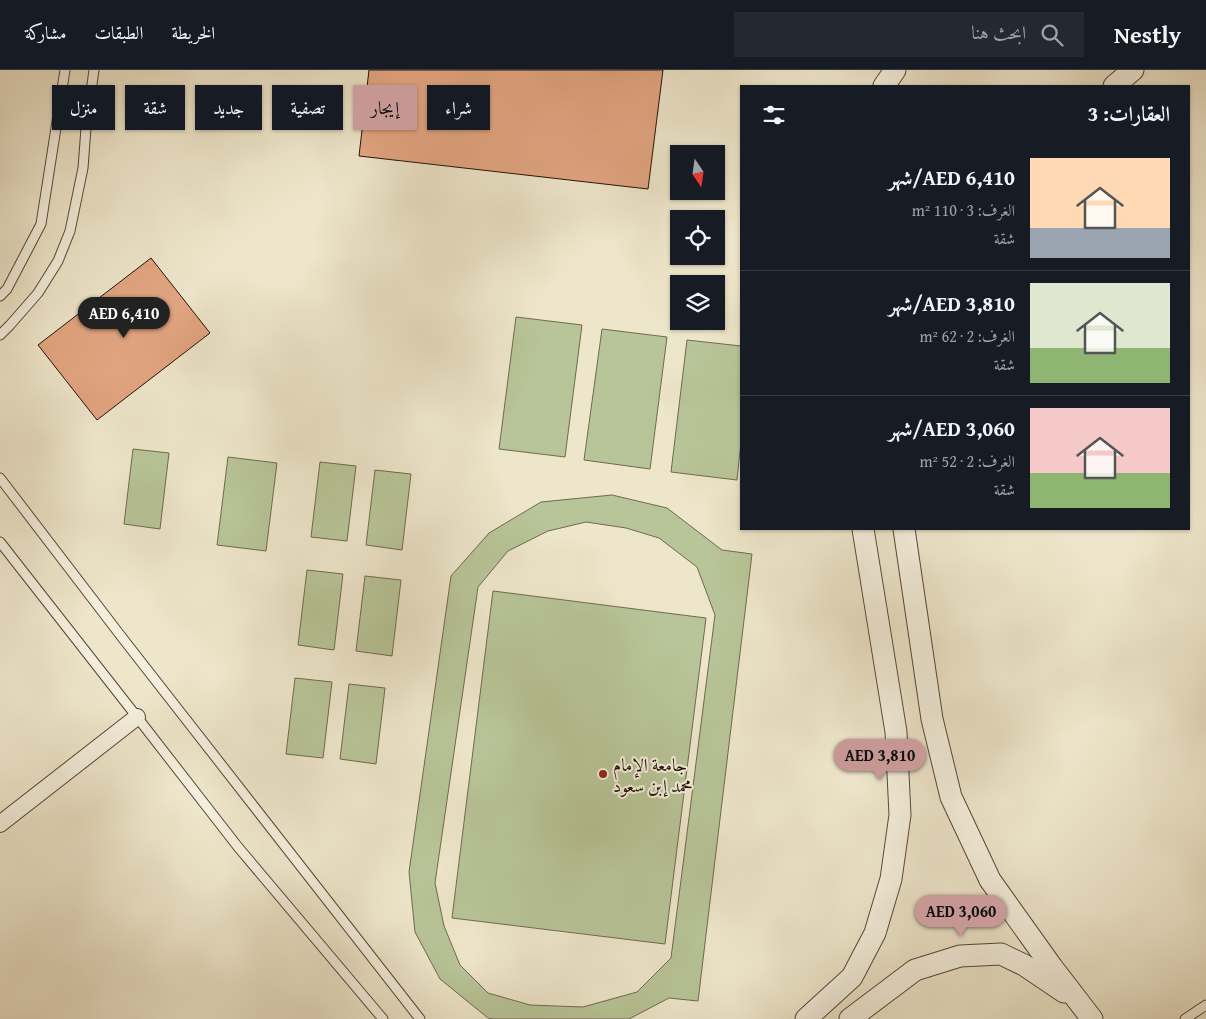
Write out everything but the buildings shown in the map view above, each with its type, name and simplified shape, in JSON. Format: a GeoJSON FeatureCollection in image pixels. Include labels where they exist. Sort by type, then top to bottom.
{"type":"FeatureCollection","features":[{"type":"Feature","properties":{"kind":"street"},"geometry":{"type":"LineString","coordinates":[[885,85],[895,70]]}},
{"type":"Feature","properties":{"kind":"street"},"geometry":{"type":"LineString","coordinates":[[806,1019],[852,977],[875,933],[891,879],[900,815],[896,732],[863,530]]}},
{"type":"Feature","properties":{"kind":"street"},"geometry":{"type":"LineString","coordinates":[[904,530],[932,719],[951,797],[990,880],[1092,1019]]}},
{"type":"Feature","properties":{"kind":"street"},"geometry":{"type":"LineString","coordinates":[[0,824],[137,717]]}},
{"type":"Feature","properties":{"kind":"street"},"geometry":{"type":"LineString","coordinates":[[850,1019],[914,970],[960,956],[1001,954],[1024,965],[1079,1002]]}},
{"type":"Feature","properties":{"kind":"lane"},"geometry":{"type":"LineString","coordinates":[[0,296],[7,289],[41,224],[65,70]]}},
{"type":"Feature","properties":{"kind":"lane"},"geometry":{"type":"LineString","coordinates":[[0,335],[38,293],[58,261],[70,232],[83,168],[94,70]]}},
{"type":"Feature","properties":{"kind":"lane"},"geometry":{"type":"LineString","coordinates":[[0,478],[130,648],[420,1019]]}},
{"type":"Feature","properties":{"kind":"lane"},"geometry":{"type":"LineString","coordinates":[[0,542],[238,847],[383,1019]]}},
{"type":"Feature","properties":{"kind":"lane"},"geometry":{"type":"LineString","coordinates":[[1185,1019],[1206,1005]]}},
{"type":"Feature","properties":{"kind":"green space"},"geometry":{"type":"Polygon","coordinates":[[[516,317],[582,325],[565,457],[499,449],[516,317]]]}},
{"type":"Feature","properties":{"kind":"green space"},"geometry":{"type":"Polygon","coordinates":[[[602,329],[667,337],[650,469],[584,460],[602,329]]]}},
{"type":"Feature","properties":{"kind":"green space"},"geometry":{"type":"Polygon","coordinates":[[[687,340],[740,346],[740,452],[737,480],[671,472],[687,340]]]}},
{"type":"Feature","properties":{"kind":"green space"},"geometry":{"type":"Polygon","coordinates":[[[133,449],[169,453],[160,529],[124,524],[133,449]]]}},
{"type":"Feature","properties":{"kind":"green space"},"geometry":{"type":"Polygon","coordinates":[[[228,457],[277,463],[266,551],[217,545],[228,457]]]}},
{"type":"Feature","properties":{"kind":"green space"},"geometry":{"type":"Polygon","coordinates":[[[320,462],[356,466],[347,541],[311,537],[320,462]]]}},
{"type":"Feature","properties":{"kind":"green space"},"geometry":{"type":"Polygon","coordinates":[[[375,470],[411,474],[402,550],[366,545],[375,470]]]}},
{"type":"Feature","properties":{"kind":"green space"},"geometry":{"type":"Polygon","coordinates":[[[612,495],[667,508],[722,550],[752,554],[698,1001],[669,998],[629,1019],[488,1018],[440,979],[415,932],[409,872],[451,576],[489,533],[541,502],[612,495]],[[586,522],[548,531],[508,551],[478,587],[435,883],[444,926],[460,965],[488,993],[530,1005],[583,1007],[637,992],[671,958],[715,615],[697,567],[659,538],[626,528],[586,522]]]}},
{"type":"Feature","properties":{"kind":"green space"},"geometry":{"type":"Polygon","coordinates":[[[307,570],[343,574],[334,650],[298,645],[307,570]]]}},
{"type":"Feature","properties":{"kind":"green space"},"geometry":{"type":"Polygon","coordinates":[[[365,576],[401,580],[392,656],[356,651],[365,576]]]}},
{"type":"Feature","properties":{"kind":"green space"},"geometry":{"type":"Polygon","coordinates":[[[493,591],[706,618],[665,944],[452,918],[493,591]]]}},
{"type":"Feature","properties":{"kind":"green space"},"geometry":{"type":"Polygon","coordinates":[[[295,678],[332,682],[323,758],[286,754],[295,678]]]}},
{"type":"Feature","properties":{"kind":"green space"},"geometry":{"type":"Polygon","coordinates":[[[349,684],[385,688],[376,764],[340,759],[349,684]]]}},
{"type":"Feature","properties":{"kind":"place","name":"جامعة الإمام محمد إبن سعود"},"geometry":{"type":"Point","coordinates":[603,774]}}]}
